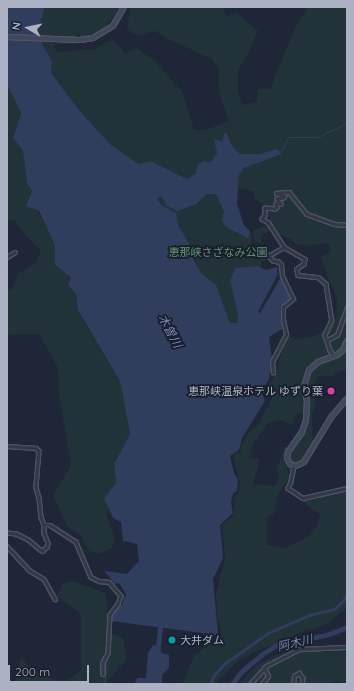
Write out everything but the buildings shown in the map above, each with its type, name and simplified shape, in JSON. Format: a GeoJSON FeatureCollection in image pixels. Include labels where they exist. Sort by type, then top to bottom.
{"type":"FeatureCollection","features":[{"type":"Feature","properties":{"kind":"street"},"geometry":{"type":"LineString","coordinates":[[7,37],[80,40],[99,36],[113,26],[124,7]]}},
{"type":"Feature","properties":{"kind":"street"},"geometry":{"type":"LineString","coordinates":[[335,356],[330,350],[326,333],[332,320],[326,284],[318,277],[298,275],[297,269],[304,264],[305,258],[284,247],[268,222],[262,219],[265,215],[265,208],[274,209],[277,207],[276,204],[281,204],[277,199],[283,198],[284,196],[276,193],[289,192],[307,214],[334,224],[347,225]]}},
{"type":"Feature","properties":{"kind":"street"},"geometry":{"type":"LineString","coordinates":[[273,373],[272,362],[286,334],[283,320],[283,308],[293,299],[282,276],[281,265],[278,262],[273,261],[268,256],[284,247]]}},
{"type":"Feature","properties":{"kind":"street"},"geometry":{"type":"LineString","coordinates":[[7,257],[15,252]]}},
{"type":"Feature","properties":{"kind":"street"},"geometry":{"type":"LineString","coordinates":[[327,340],[337,335],[347,307]]}},
{"type":"Feature","properties":{"kind":"street"},"geometry":{"type":"LineString","coordinates":[[347,341],[343,350],[335,356],[315,364],[308,372],[304,386],[307,405],[305,425],[288,455],[288,462],[294,466],[300,466],[306,460],[332,416],[347,399]]}},
{"type":"Feature","properties":{"kind":"street"},"geometry":{"type":"LineString","coordinates":[[7,446],[36,448],[39,451],[36,487],[39,498],[40,517],[44,525],[43,530],[48,543],[43,551],[36,548],[28,540],[16,534],[7,533]]}},
{"type":"Feature","properties":{"kind":"street"},"geometry":{"type":"LineString","coordinates":[[294,466],[291,482],[288,488],[303,498],[347,488]]}},
{"type":"Feature","properties":{"kind":"street"},"geometry":{"type":"LineString","coordinates":[[44,525],[50,525],[76,542],[91,577],[109,582],[121,596],[118,604],[110,615],[108,653],[103,663],[103,674]]}},
{"type":"Feature","properties":{"kind":"street"},"geometry":{"type":"LineString","coordinates":[[7,546],[29,570],[44,579],[55,599]]}},
{"type":"Feature","properties":{"kind":"street"},"geometry":{"type":"LineString","coordinates":[[250,684],[264,668],[300,649],[347,647]]}},
{"type":"Feature","properties":{"kind":"street"},"geometry":{"type":"LineString","coordinates":[[262,684],[268,676],[264,668]]}},
{"type":"Feature","properties":{"kind":"street"},"geometry":{"type":"LineString","coordinates":[[293,684],[295,674],[299,673],[303,678],[302,684]]}},
{"type":"Feature","properties":{"kind":"green space"},"geometry":{"type":"Polygon","coordinates":[[[45,7],[120,7],[105,29],[84,37],[77,35],[76,44],[54,44],[54,48],[58,52],[95,49],[107,41],[114,40],[126,54],[135,47],[154,60],[183,93],[194,130],[206,130],[229,121],[219,93],[219,70],[211,58],[167,39],[155,31],[138,35],[131,32],[127,29],[130,7],[223,7],[226,16],[237,13],[258,31],[246,58],[238,70],[238,90],[242,105],[257,102],[258,89],[270,89],[294,30],[308,7],[347,7],[347,369],[344,371],[339,371],[333,376],[319,376],[314,384],[315,408],[312,414],[313,444],[303,459],[296,464],[291,463],[289,458],[291,450],[303,433],[308,413],[297,413],[293,425],[280,420],[268,423],[251,447],[252,459],[260,459],[253,484],[275,486],[279,477],[277,469],[284,447],[287,447],[284,459],[290,478],[278,494],[274,514],[269,515],[267,521],[267,545],[286,548],[308,537],[316,528],[321,515],[306,505],[303,501],[305,499],[316,495],[347,491],[347,608],[328,623],[314,629],[305,630],[283,642],[261,649],[238,661],[215,684],[182,684],[194,656],[222,634],[217,616],[216,593],[225,558],[222,525],[234,515],[235,496],[238,494],[240,483],[233,456],[240,452],[243,442],[250,431],[259,423],[272,398],[265,390],[276,374],[282,348],[287,336],[295,339],[316,336],[335,321],[337,314],[337,299],[320,257],[330,253],[329,245],[327,243],[308,246],[296,244],[291,239],[279,234],[275,228],[261,236],[260,239],[262,242],[258,243],[254,240],[253,231],[261,227],[267,227],[271,222],[266,206],[254,198],[254,191],[239,188],[239,175],[244,168],[281,154],[276,149],[259,154],[240,154],[232,146],[228,133],[222,141],[215,139],[217,153],[211,163],[187,179],[151,161],[138,164],[110,144],[79,110],[51,73],[37,34],[45,7]]]}},
{"type":"Feature","properties":{"kind":"green space"},"geometry":{"type":"Polygon","coordinates":[[[7,78],[8,87],[21,113],[13,137],[23,151],[27,183],[32,191],[26,206],[38,211],[55,246],[55,265],[71,279],[68,285],[76,294],[78,310],[120,381],[130,434],[114,464],[116,483],[104,498],[110,510],[106,514],[115,540],[112,548],[99,554],[89,551],[81,536],[67,526],[53,495],[71,466],[59,394],[57,366],[39,334],[7,335],[7,292],[12,289],[17,275],[37,261],[41,251],[14,220],[7,221],[7,78]]]}},
{"type":"Feature","properties":{"kind":"green space","name":"恵那峡さざなみ公園"},"geometry":{"type":"Polygon","coordinates":[[[219,189],[233,228],[251,232],[252,254],[269,251],[269,258],[261,263],[262,269],[242,323],[229,329],[150,200],[161,191],[219,189]]]}},
{"type":"Feature","properties":{"kind":"green space"},"geometry":{"type":"Polygon","coordinates":[[[72,581],[105,593],[111,633],[123,638],[127,659],[105,684],[14,684],[21,657],[33,671],[53,679],[66,681],[81,670],[81,614],[57,596],[62,584],[72,581]]]}},
{"type":"Feature","properties":{"kind":"green space"},"geometry":{"type":"Polygon","coordinates":[[[292,646],[293,654],[305,651],[347,652],[347,684],[343,684],[338,680],[328,684],[239,684],[257,665],[292,646]]]}},
{"type":"Feature","properties":{"kind":"water"},"geometry":{"type":"Polygon","coordinates":[[[7,7],[45,7],[37,34],[52,62],[51,73],[79,110],[110,144],[138,164],[151,161],[187,179],[196,173],[198,164],[204,161],[211,162],[217,153],[214,139],[222,141],[225,132],[227,133],[232,146],[240,154],[259,154],[276,149],[282,154],[244,168],[239,175],[237,204],[244,225],[250,231],[249,237],[247,238],[225,226],[222,220],[224,212],[216,194],[207,194],[196,204],[177,211],[166,205],[162,196],[157,199],[161,205],[176,213],[179,227],[190,245],[189,251],[201,273],[216,285],[230,323],[237,323],[238,315],[230,280],[236,268],[257,266],[266,270],[276,267],[278,268],[277,272],[292,298],[284,303],[282,307],[284,328],[269,337],[272,359],[269,379],[261,391],[265,401],[242,438],[239,450],[230,456],[234,473],[238,480],[237,491],[233,494],[231,502],[233,513],[220,525],[223,558],[213,579],[218,635],[111,621],[114,612],[122,604],[126,594],[119,583],[115,584],[104,571],[127,574],[139,561],[137,544],[125,541],[123,542],[121,522],[113,518],[104,498],[116,483],[114,464],[130,434],[120,381],[78,310],[76,294],[68,285],[71,278],[55,265],[55,246],[39,211],[26,206],[32,191],[27,183],[23,151],[13,138],[21,113],[8,87],[7,7]]]}},
{"type":"Feature","properties":{"kind":"water"},"geometry":{"type":"Polygon","coordinates":[[[153,645],[160,647],[162,653],[169,655],[169,668],[162,675],[162,684],[136,684],[137,678],[146,678],[148,653],[153,645]]]}},
{"type":"Feature","properties":{"kind":"pier"},"geometry":{"type":"Polygon","coordinates":[[[278,274],[281,277],[260,313],[258,312],[278,274]]]}},
{"type":"Feature","properties":{"kind":"waterway"},"geometry":{"type":"LineString","coordinates":[[277,151],[282,150],[288,137],[318,137],[347,123]]}},
{"type":"Feature","properties":{"kind":"waterway"},"geometry":{"type":"LineString","coordinates":[[210,684],[214,675],[224,664],[268,633],[309,615],[334,609],[343,601],[347,594]]}},
{"type":"Feature","properties":{"kind":"waterway","name":"木曽川"},"geometry":{"type":"LineString","coordinates":[[157,653],[161,622]]}},
{"type":"Feature","properties":{"kind":"waterway"},"geometry":{"type":"LineString","coordinates":[[106,655],[108,624]]}},
{"type":"Feature","properties":{"kind":"waterway","name":"阿木川"},"geometry":{"type":"LineString","coordinates":[[232,684],[241,672],[261,655],[275,646],[329,634],[347,627]]}},
{"type":"Feature","properties":{"kind":"waterway"},"geometry":{"type":"LineString","coordinates":[[105,684],[106,660]]}},
{"type":"Feature","properties":{"kind":"place","name":"恵那峡温泉ホテル ゆずり葉"},"geometry":{"type":"Point","coordinates":[331,391]}},
{"type":"Feature","properties":{"kind":"place","name":"大井ダム"},"geometry":{"type":"Point","coordinates":[172,640]}}]}
